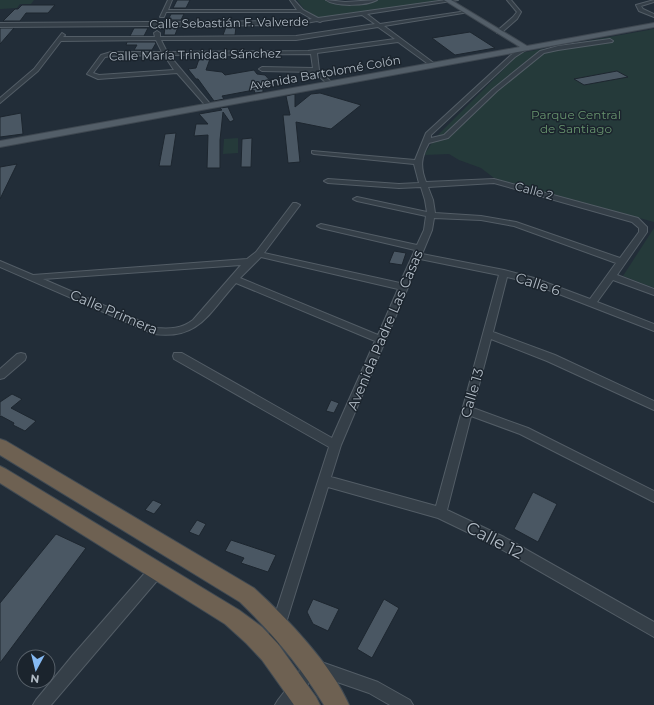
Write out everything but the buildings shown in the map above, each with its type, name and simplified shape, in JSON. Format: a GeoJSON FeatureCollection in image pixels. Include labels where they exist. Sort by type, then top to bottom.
{"type":"FeatureCollection","features":[{"type":"Feature","properties":{"kind":"highway"},"geometry":{"type":"LineString","coordinates":[[0,446],[247,595],[267,613],[277,625],[310,665],[338,705]]}},
{"type":"Feature","properties":{"kind":"highway"},"geometry":{"type":"LineString","coordinates":[[0,474],[232,617],[254,635],[270,652],[295,700]]}},
{"type":"Feature","properties":{"kind":"main road"},"geometry":{"type":"LineString","coordinates":[[448,1],[526,48]]}},
{"type":"Feature","properties":{"kind":"main road","name":"Avenida Bartolomé Colón"},"geometry":{"type":"LineString","coordinates":[[0,144],[654,26]]}},
{"type":"Feature","properties":{"kind":"main road"},"geometry":{"type":"LineString","coordinates":[[488,55],[500,57],[504,59],[506,63]]}},
{"type":"Feature","properties":{"kind":"street"},"geometry":{"type":"LineString","coordinates":[[170,0],[159,24],[157,38],[165,54],[210,106]]}},
{"type":"Feature","properties":{"kind":"street"},"geometry":{"type":"LineString","coordinates":[[292,0],[302,11],[320,21]]}},
{"type":"Feature","properties":{"kind":"street"},"geometry":{"type":"LineString","coordinates":[[328,0],[344,3],[374,0]]}},
{"type":"Feature","properties":{"kind":"street","name":"Calle Sebastián F. Valverde"},"geometry":{"type":"LineString","coordinates":[[0,25],[274,24],[320,21],[456,0]]}},
{"type":"Feature","properties":{"kind":"street"},"geometry":{"type":"LineString","coordinates":[[499,32],[515,18],[518,12],[509,0]]}},
{"type":"Feature","properties":{"kind":"street"},"geometry":{"type":"LineString","coordinates":[[654,1],[640,4],[638,6],[642,10],[654,16]]}},
{"type":"Feature","properties":{"kind":"street"},"geometry":{"type":"LineString","coordinates":[[165,11],[302,11]]}},
{"type":"Feature","properties":{"kind":"street"},"geometry":{"type":"LineString","coordinates":[[59,39],[296,38],[467,12]]}},
{"type":"Feature","properties":{"kind":"street"},"geometry":{"type":"LineString","coordinates":[[364,14],[433,65]]}},
{"type":"Feature","properties":{"kind":"street"},"geometry":{"type":"LineString","coordinates":[[0,101],[36,70],[68,25]]}},
{"type":"Feature","properties":{"kind":"street","name":"Calle María Trinidad Sánchez"},"geometry":{"type":"LineString","coordinates":[[179,70],[103,77],[95,77],[90,74],[101,58],[108,54],[314,52],[399,40]]}},
{"type":"Feature","properties":{"kind":"street"},"geometry":{"type":"LineString","coordinates":[[428,141],[446,137],[501,86],[542,52],[561,47],[610,41]]}},
{"type":"Feature","properties":{"kind":"street"},"geometry":{"type":"LineString","coordinates":[[549,44],[561,47]]}},
{"type":"Feature","properties":{"kind":"street"},"geometry":{"type":"LineString","coordinates":[[314,152],[418,162],[420,151],[428,141],[428,134],[516,54],[526,48]]}},
{"type":"Feature","properties":{"kind":"street"},"geometry":{"type":"LineString","coordinates":[[314,52],[316,70],[330,84]]}},
{"type":"Feature","properties":{"kind":"street"},"geometry":{"type":"LineString","coordinates":[[262,69],[316,70]]}},
{"type":"Feature","properties":{"kind":"street"},"geometry":{"type":"LineString","coordinates":[[485,82],[501,86]]}},
{"type":"Feature","properties":{"kind":"street","name":"Avenida Padre Las Casas"},"geometry":{"type":"LineString","coordinates":[[270,652],[277,625],[335,445],[428,230],[431,205],[419,170],[418,162]]}},
{"type":"Feature","properties":{"kind":"street","name":"Calle 2"},"geometry":{"type":"LineString","coordinates":[[328,181],[380,186],[424,186],[478,181],[502,182],[628,217],[639,223],[643,232],[622,262]]}},
{"type":"Feature","properties":{"kind":"street"},"geometry":{"type":"LineString","coordinates":[[357,199],[431,215],[481,218],[516,224],[622,262],[592,303]]}},
{"type":"Feature","properties":{"kind":"street","name":"Calle Primera"},"geometry":{"type":"LineString","coordinates":[[0,264],[154,330],[166,333],[179,332],[189,328],[249,262],[259,254],[296,205]]}},
{"type":"Feature","properties":{"kind":"street","name":"Calle 6"},"geometry":{"type":"LineString","coordinates":[[321,226],[504,273],[551,287],[654,328]]}},
{"type":"Feature","properties":{"kind":"street"},"geometry":{"type":"LineString","coordinates":[[259,254],[403,288]]}},
{"type":"Feature","properties":{"kind":"street"},"geometry":{"type":"LineString","coordinates":[[33,277],[249,262]]}},
{"type":"Feature","properties":{"kind":"street","name":"Calle 13"},"geometry":{"type":"LineString","coordinates":[[440,513],[489,334],[504,273]]}},
{"type":"Feature","properties":{"kind":"street"},"geometry":{"type":"LineString","coordinates":[[612,276],[654,292]]}},
{"type":"Feature","properties":{"kind":"street"},"geometry":{"type":"LineString","coordinates":[[235,279],[381,340]]}},
{"type":"Feature","properties":{"kind":"street"},"geometry":{"type":"LineString","coordinates":[[489,334],[551,358],[654,406]]}},
{"type":"Feature","properties":{"kind":"street"},"geometry":{"type":"LineString","coordinates":[[178,356],[335,445]]}},
{"type":"Feature","properties":{"kind":"street"},"geometry":{"type":"LineString","coordinates":[[0,375],[21,357]]}},
{"type":"Feature","properties":{"kind":"street"},"geometry":{"type":"LineString","coordinates":[[467,410],[524,431],[654,497]]}},
{"type":"Feature","properties":{"kind":"street","name":"Calle 12"},"geometry":{"type":"LineString","coordinates":[[323,480],[440,513],[499,541],[654,630]]}},
{"type":"Feature","properties":{"kind":"street"},"geometry":{"type":"LineString","coordinates":[[41,705],[156,570]]}},
{"type":"Feature","properties":{"kind":"street"},"geometry":{"type":"LineString","coordinates":[[295,700],[310,665],[373,687],[405,705]]}},
{"type":"Feature","properties":{"kind":"green space"},"geometry":{"type":"Polygon","coordinates":[[[0,0],[34,0],[31,4],[20,4],[17,8],[0,9],[0,0]]]}},
{"type":"Feature","properties":{"kind":"green space"},"geometry":{"type":"Polygon","coordinates":[[[297,0],[329,0],[345,3],[374,0],[447,0],[319,18],[304,9],[297,0]]]}},
{"type":"Feature","properties":{"kind":"green space","name":"Parque Central de Santiago"},"geometry":{"type":"Polygon","coordinates":[[[654,29],[654,222],[494,178],[481,168],[459,160],[449,154],[424,155],[435,138],[520,53],[654,29]]]}},
{"type":"Feature","properties":{"kind":"green space"},"geometry":{"type":"Polygon","coordinates":[[[238,138],[238,153],[223,154],[224,139],[238,138]]]}},
{"type":"Feature","properties":{"kind":"green space"},"geometry":{"type":"Polygon","coordinates":[[[654,228],[654,288],[623,276],[654,228]]]}}]}
